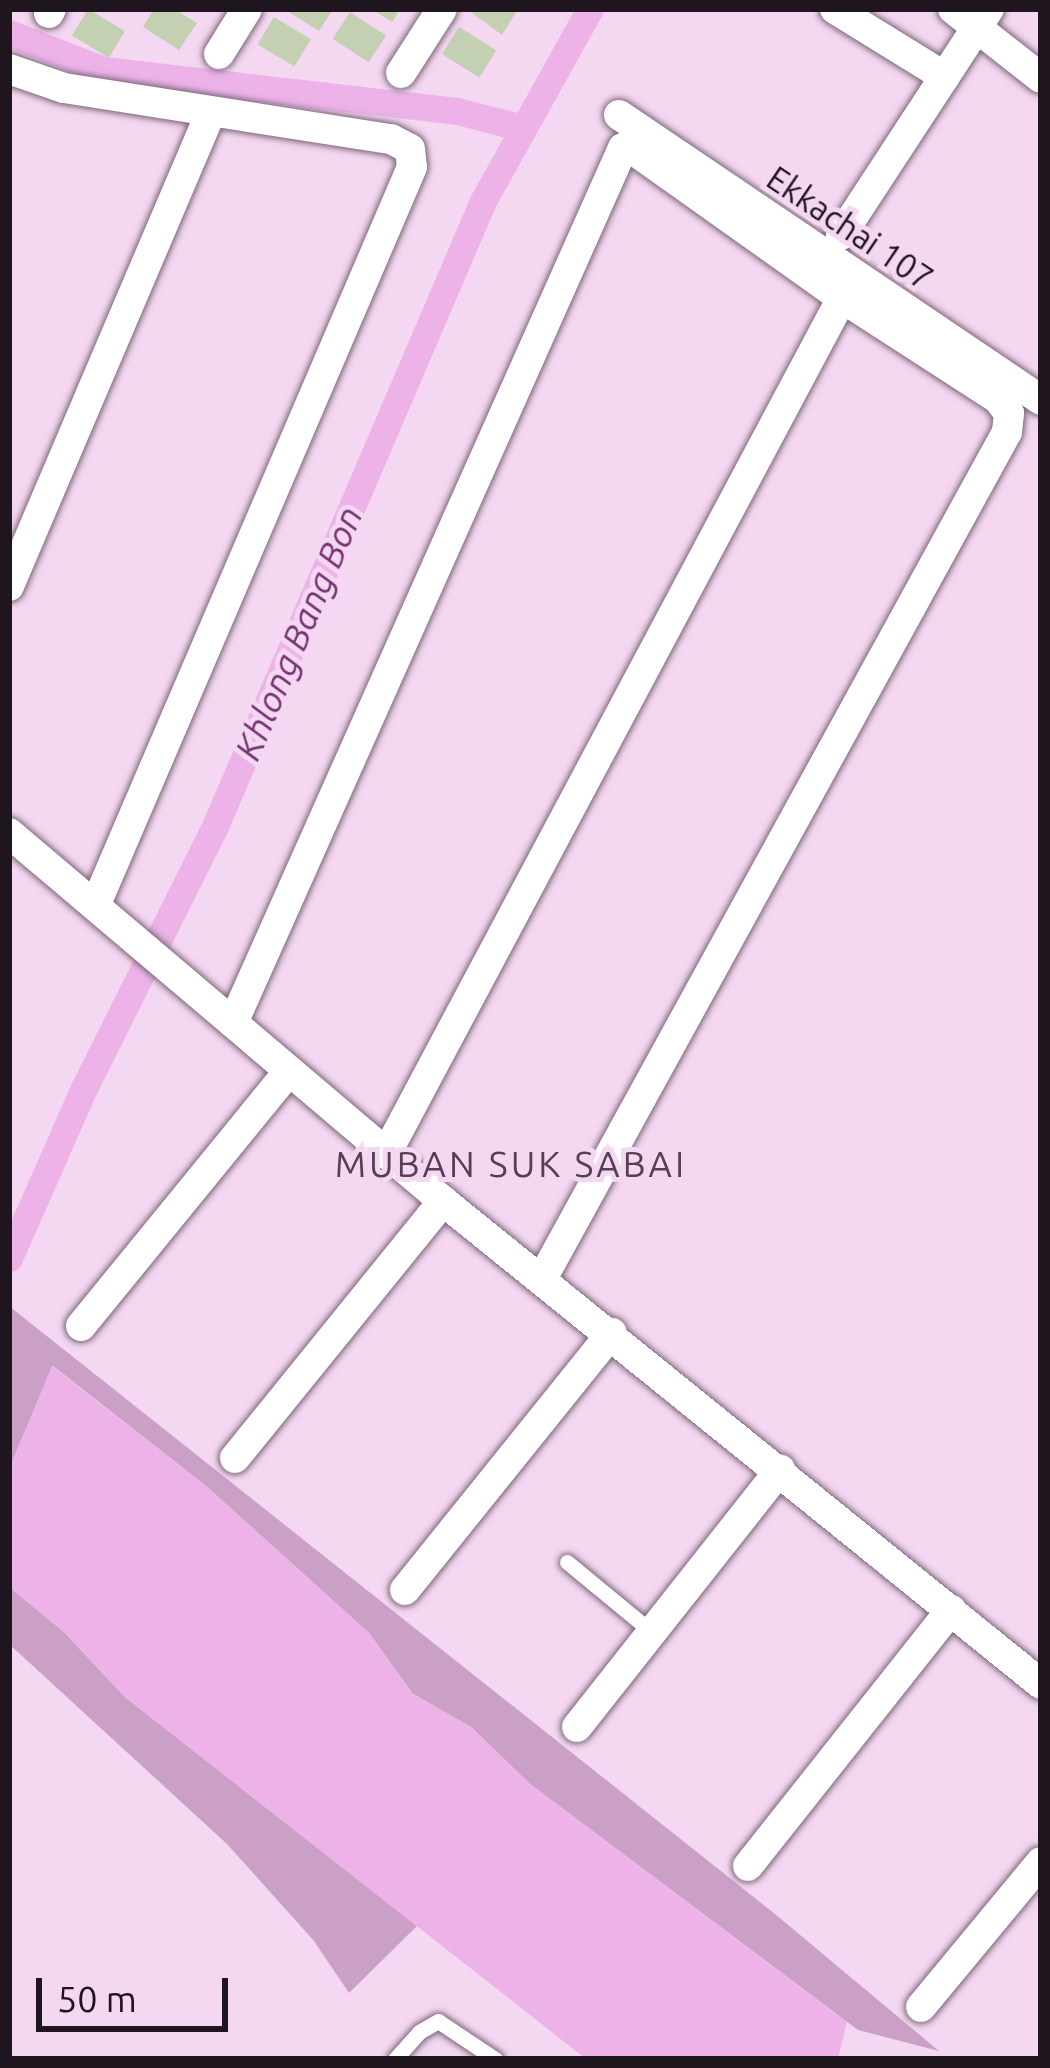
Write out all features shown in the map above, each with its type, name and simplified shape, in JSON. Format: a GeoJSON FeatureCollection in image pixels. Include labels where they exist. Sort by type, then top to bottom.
{"type":"FeatureCollection","features":[{"type":"Feature","properties":{"kind":"street"},"geometry":{"type":"LineString","coordinates":[[219,54],[247,9]]}},
{"type":"Feature","properties":{"kind":"street"},"geometry":{"type":"LineString","coordinates":[[401,74],[442,9]]}},
{"type":"Feature","properties":{"kind":"street"},"geometry":{"type":"LineString","coordinates":[[835,9],[945,76]]}},
{"type":"Feature","properties":{"kind":"street"},"geometry":{"type":"LineString","coordinates":[[842,235],[945,76],[974,15],[1041,78]]}},
{"type":"Feature","properties":{"kind":"street"},"geometry":{"type":"LineString","coordinates":[[12,80],[391,140],[410,149],[412,167],[106,913]]}},
{"type":"Feature","properties":{"kind":"street"},"geometry":{"type":"LineString","coordinates":[[9,586],[210,114]]}},
{"type":"Feature","properties":{"kind":"street","name":"Ekkachai 107"},"geometry":{"type":"LineString","coordinates":[[619,115],[1041,400]]}},
{"type":"Feature","properties":{"kind":"street"},"geometry":{"type":"LineString","coordinates":[[233,1023],[622,148],[635,151],[842,298],[998,399],[1009,412],[1006,432],[542,1279]]}},
{"type":"Feature","properties":{"kind":"street"},"geometry":{"type":"LineString","coordinates":[[386,1154],[842,298]]}},
{"type":"Feature","properties":{"kind":"street"},"geometry":{"type":"LineString","coordinates":[[9,833],[442,1201],[612,1333],[1041,1684]]}},
{"type":"Feature","properties":{"kind":"street"},"geometry":{"type":"LineString","coordinates":[[81,1326],[288,1072]]}},
{"type":"Feature","properties":{"kind":"street"},"geometry":{"type":"LineString","coordinates":[[235,1458],[442,1201]]}},
{"type":"Feature","properties":{"kind":"street"},"geometry":{"type":"LineString","coordinates":[[405,1590],[612,1333]]}},
{"type":"Feature","properties":{"kind":"street"},"geometry":{"type":"LineString","coordinates":[[577,1727],[780,1470]]}},
{"type":"Feature","properties":{"kind":"street"},"geometry":{"type":"LineString","coordinates":[[748,1866],[951,1610]]}},
{"type":"Feature","properties":{"kind":"street"},"geometry":{"type":"LineString","coordinates":[[921,2007],[1041,1862]]}},
{"type":"Feature","properties":{"kind":"lane"},"geometry":{"type":"LineString","coordinates":[[567,1562],[652,1632]]}},
{"type":"Feature","properties":{"kind":"lane"},"geometry":{"type":"LineString","coordinates":[[394,2059],[438,2021],[495,2059]]}},
{"type":"Feature","properties":{"kind":"shaded area"},"geometry":{"type":"Polygon","coordinates":[[[9,1306],[775,1914],[939,2051],[858,2030],[530,1784],[471,1727],[413,1694],[369,1633],[206,1486],[53,1366],[9,1469],[9,1306]]]}},
{"type":"Feature","properties":{"kind":"shaded area"},"geometry":{"type":"Polygon","coordinates":[[[52,1366],[206,1486],[369,1633],[413,1694],[471,1727],[530,1784],[847,2022],[838,2059],[586,2059],[125,1697],[63,1631],[9,1587],[9,1469],[52,1366]]]}},
{"type":"Feature","properties":{"kind":"shaded area"},"geometry":{"type":"Polygon","coordinates":[[[9,1587],[63,1631],[125,1697],[417,1926],[349,1993],[314,1941],[227,1844],[9,1644],[9,1587]]]}},
{"type":"Feature","properties":{"kind":"building"},"geometry":{"type":"Polygon","coordinates":[[[88,9],[125,31],[109,58],[72,36],[88,9]]]}},
{"type":"Feature","properties":{"kind":"building"},"geometry":{"type":"Polygon","coordinates":[[[154,9],[174,9],[197,23],[179,50],[143,27],[154,9]]]}},
{"type":"Feature","properties":{"kind":"building"},"geometry":{"type":"Polygon","coordinates":[[[284,9],[333,9],[319,31],[284,9]]]}},
{"type":"Feature","properties":{"kind":"building"},"geometry":{"type":"Polygon","coordinates":[[[371,9],[400,9],[392,22],[371,9]]]}},
{"type":"Feature","properties":{"kind":"building"},"geometry":{"type":"Polygon","coordinates":[[[467,9],[518,9],[502,35],[467,9]]]}},
{"type":"Feature","properties":{"kind":"building"},"geometry":{"type":"Polygon","coordinates":[[[350,12],[386,35],[369,62],[333,39],[350,12]]]}},
{"type":"Feature","properties":{"kind":"building"},"geometry":{"type":"Polygon","coordinates":[[[274,17],[311,39],[294,67],[258,44],[274,17]]]}},
{"type":"Feature","properties":{"kind":"building"},"geometry":{"type":"Polygon","coordinates":[[[459,27],[496,50],[479,77],[442,54],[459,27]]]}},
{"type":"Feature","properties":{"kind":"waterway","name":"Khlong Bang Bon"},"geometry":{"type":"LineString","coordinates":[[9,1258],[85,1086],[216,824],[483,201],[590,9]]}},
{"type":"Feature","properties":{"kind":"waterway"},"geometry":{"type":"LineString","coordinates":[[9,33],[104,70],[457,111],[523,128]]}},
{"type":"Feature","properties":{"kind":"district","name":"MUBAN SUK SABAI"},"geometry":{"type":"Point","coordinates":[511,1164]}}]}
